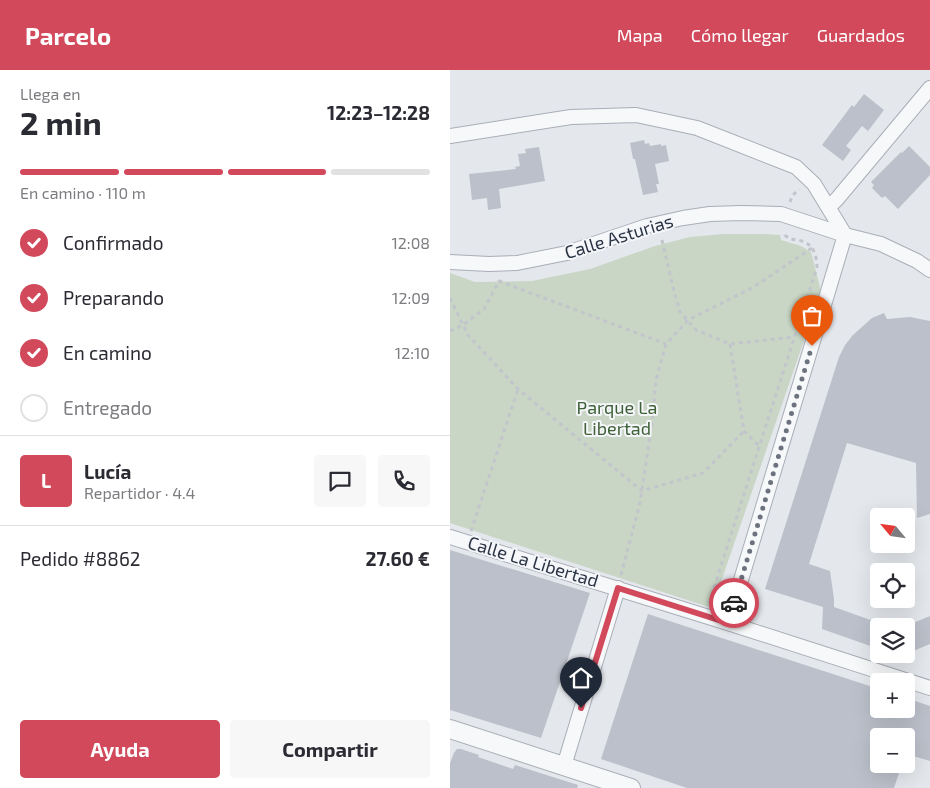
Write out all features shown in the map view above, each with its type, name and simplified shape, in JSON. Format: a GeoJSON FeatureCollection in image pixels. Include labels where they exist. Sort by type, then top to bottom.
{"type":"FeatureCollection","features":[{"type":"Feature","properties":{"kind":"street"},"geometry":{"type":"LineString","coordinates":[[829,207],[930,88]]}},
{"type":"Feature","properties":{"kind":"street"},"geometry":{"type":"LineString","coordinates":[[450,136],[571,117],[636,114],[697,128],[796,167],[814,184],[846,235],[728,623]]}},
{"type":"Feature","properties":{"kind":"street","name":"Calle Asturias"},"geometry":{"type":"LineString","coordinates":[[450,262],[517,263],[567,254],[647,226],[710,214],[741,213],[781,214],[881,244],[917,261],[930,270]]}},
{"type":"Feature","properties":{"kind":"street","name":"Calle La Libertad"},"geometry":{"type":"LineString","coordinates":[[450,536],[930,688]]}},
{"type":"Feature","properties":{"kind":"street"},"geometry":{"type":"LineString","coordinates":[[564,766],[618,588]]}},
{"type":"Feature","properties":{"kind":"street"},"geometry":{"type":"LineString","coordinates":[[450,729],[631,788]]}},
{"type":"Feature","properties":{"kind":"path"},"geometry":{"type":"LineString","coordinates":[[662,240],[680,312],[696,330],[730,344],[794,336]]}},
{"type":"Feature","properties":{"kind":"path"},"geometry":{"type":"LineString","coordinates":[[618,588],[640,502],[652,423],[656,380],[666,344],[688,320],[752,288],[812,248]]}},
{"type":"Feature","properties":{"kind":"path"},"geometry":{"type":"LineString","coordinates":[[450,331],[463,325],[484,309],[499,281],[666,344]]}},
{"type":"Feature","properties":{"kind":"path"},"geometry":{"type":"LineString","coordinates":[[450,298],[468,335],[518,388],[642,490]]}},
{"type":"Feature","properties":{"kind":"path"},"geometry":{"type":"LineString","coordinates":[[730,344],[744,431],[760,446]]}},
{"type":"Feature","properties":{"kind":"path"},"geometry":{"type":"LineString","coordinates":[[468,542],[518,388]]}},
{"type":"Feature","properties":{"kind":"path"},"geometry":{"type":"LineString","coordinates":[[642,490],[704,473],[744,431]]}},
{"type":"Feature","properties":{"kind":"green space","name":"Parque La Libertad"},"geometry":{"type":"Polygon","coordinates":[[[724,234],[780,235],[781,240],[801,246],[811,252],[821,291],[712,608],[450,523],[450,273],[475,282],[532,281],[590,269],[655,246],[690,237],[724,234]]]}},
{"type":"Feature","properties":{"kind":"building"},"geometry":{"type":"Polygon","coordinates":[[[864,94],[884,110],[868,131],[862,126],[846,146],[851,150],[843,161],[822,145],[852,105],[854,107],[864,94]]]}},
{"type":"Feature","properties":{"kind":"building"},"geometry":{"type":"Polygon","coordinates":[[[644,140],[645,144],[649,143],[650,146],[666,145],[669,161],[655,164],[659,184],[656,184],[658,192],[643,195],[630,143],[644,140]]]}},
{"type":"Feature","properties":{"kind":"building"},"geometry":{"type":"Polygon","coordinates":[[[909,146],[930,167],[930,175],[898,209],[885,196],[882,198],[872,188],[874,185],[871,182],[909,146]]]}},
{"type":"Feature","properties":{"kind":"building"},"geometry":{"type":"Polygon","coordinates":[[[539,147],[545,181],[499,189],[501,208],[488,210],[487,198],[472,200],[469,174],[516,169],[515,167],[520,166],[518,154],[526,153],[525,149],[539,147]]]}},
{"type":"Feature","properties":{"kind":"building"},"geometry":{"type":"Polygon","coordinates":[[[884,313],[887,319],[910,317],[930,321],[930,514],[917,518],[916,463],[847,443],[809,564],[830,571],[834,607],[870,620],[870,646],[822,629],[823,607],[765,589],[839,357],[853,335],[872,318],[884,313]]]}},
{"type":"Feature","properties":{"kind":"building"},"geometry":{"type":"Polygon","coordinates":[[[450,550],[590,593],[541,738],[450,710],[450,550]]]}},
{"type":"Feature","properties":{"kind":"building"},"geometry":{"type":"Polygon","coordinates":[[[648,614],[870,686],[870,718],[915,718],[915,701],[930,706],[930,761],[915,757],[915,728],[870,728],[870,773],[899,773],[894,788],[687,788],[601,759],[648,614]]]}},
{"type":"Feature","properties":{"kind":"building"},"geometry":{"type":"Polygon","coordinates":[[[930,616],[930,644],[915,650],[915,622],[930,616]]]}},
{"type":"Feature","properties":{"kind":"building"},"geometry":{"type":"Polygon","coordinates":[[[457,749],[479,755],[478,757],[513,769],[515,765],[578,785],[577,788],[450,788],[450,763],[457,749]]]}},
{"type":"Feature","properties":{"kind":"way so far"},"geometry":{"type":"LineString","coordinates":[[734,603],[812,346]]}},
{"type":"Feature","properties":{"kind":"route"},"geometry":{"type":"LineString","coordinates":[[581,708],[618,588],[728,623],[734,603]]}}]}
